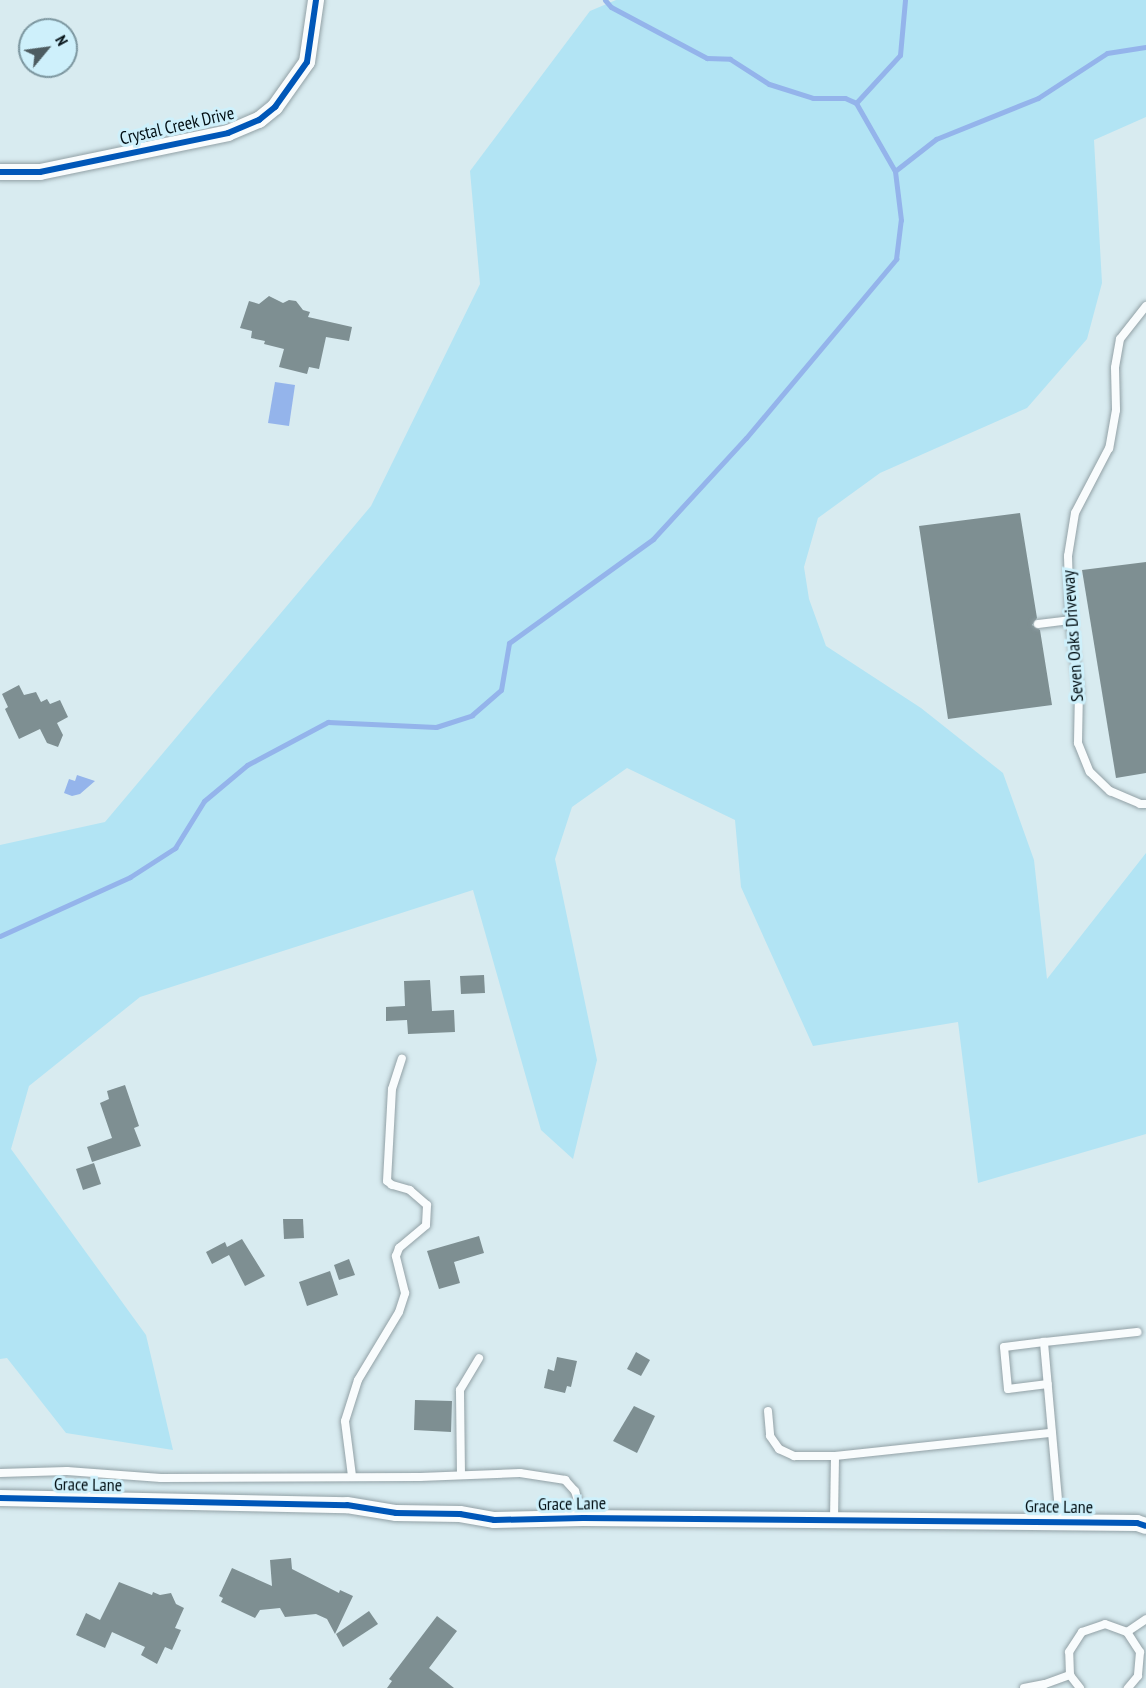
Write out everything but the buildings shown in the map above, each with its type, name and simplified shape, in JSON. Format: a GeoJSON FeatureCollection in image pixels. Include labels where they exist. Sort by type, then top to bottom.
{"type":"FeatureCollection","features":[{"type":"Feature","properties":{"kind":"street","name":"Crystal Creek Drive"},"geometry":{"type":"LineString","coordinates":[[0,172],[40,172],[228,133],[259,120],[275,107],[307,62],[316,0]]}},
{"type":"Feature","properties":{"kind":"street","name":"Grace Lane"},"geometry":{"type":"LineString","coordinates":[[0,1498],[347,1504],[396,1513],[460,1514],[494,1521],[584,1518],[1137,1523],[1146,1526]]}},
{"type":"Feature","properties":{"kind":"lane","name":"Seven Oaks Driveway"},"geometry":{"type":"LineString","coordinates":[[1146,306],[1120,339],[1115,368],[1116,410],[1109,448],[1076,513],[1068,556],[1070,620],[1079,690],[1078,743],[1090,772],[1110,791],[1140,804],[1146,804]]}},
{"type":"Feature","properties":{"kind":"lane"},"geometry":{"type":"LineString","coordinates":[[1038,624],[1070,620]]}},
{"type":"Feature","properties":{"kind":"lane"},"geometry":{"type":"LineString","coordinates":[[352,1476],[345,1421],[358,1380],[399,1312],[405,1293],[396,1256],[399,1248],[426,1225],[427,1205],[410,1190],[392,1185],[387,1181],[392,1089],[402,1059]]}},
{"type":"Feature","properties":{"kind":"lane"},"geometry":{"type":"LineString","coordinates":[[1048,1384],[1008,1389],[1004,1347],[1137,1332]]}},
{"type":"Feature","properties":{"kind":"lane"},"geometry":{"type":"LineString","coordinates":[[1044,1342],[1060,1522]]}},
{"type":"Feature","properties":{"kind":"lane"},"geometry":{"type":"LineString","coordinates":[[461,1475],[460,1390],[479,1359]]}},
{"type":"Feature","properties":{"kind":"lane"},"geometry":{"type":"LineString","coordinates":[[768,1411],[770,1436],[779,1449],[794,1456],[835,1456],[1052,1433]]}},
{"type":"Feature","properties":{"kind":"lane"},"geometry":{"type":"LineString","coordinates":[[834,1520],[835,1456]]}},
{"type":"Feature","properties":{"kind":"lane"},"geometry":{"type":"LineString","coordinates":[[0,1473],[66,1471],[161,1478],[520,1473],[565,1480],[575,1491],[584,1518]]}},
{"type":"Feature","properties":{"kind":"lane"},"geometry":{"type":"LineString","coordinates":[[1127,1632],[1146,1619]]}},
{"type":"Feature","properties":{"kind":"lane"},"geometry":{"type":"LineString","coordinates":[[1080,1688],[1070,1675],[1069,1652],[1082,1632],[1105,1624],[1127,1632],[1140,1652],[1142,1676],[1128,1688]]}},
{"type":"Feature","properties":{"kind":"lane"},"geometry":{"type":"LineString","coordinates":[[1024,1688],[1046,1684],[1070,1675]]}},
{"type":"Feature","properties":{"kind":"shaded area"},"geometry":{"type":"Polygon","coordinates":[[[616,0],[1146,0],[1146,117],[1094,140],[1102,283],[1087,339],[1027,408],[880,473],[818,518],[804,567],[809,599],[826,646],[921,708],[1003,773],[1034,860],[1047,979],[1146,853],[1146,1134],[978,1183],[958,1022],[813,1046],[741,887],[735,820],[627,768],[572,807],[555,859],[597,1060],[573,1159],[541,1130],[473,890],[140,997],[29,1086],[11,1149],[146,1335],[173,1450],[66,1433],[7,1358],[0,1359],[0,845],[105,822],[371,506],[480,284],[470,171],[590,11],[616,0]]]}},
{"type":"Feature","properties":{"kind":"water"},"geometry":{"type":"Polygon","coordinates":[[[275,382],[295,385],[289,426],[268,423],[275,382]]]}},
{"type":"Feature","properties":{"kind":"water"},"geometry":{"type":"Polygon","coordinates":[[[77,775],[95,781],[80,794],[72,796],[64,793],[69,779],[75,781],[77,775]]]}},
{"type":"Feature","properties":{"kind":"waterway"},"geometry":{"type":"LineString","coordinates":[[605,0],[611,7],[707,58],[730,59],[769,84],[813,98],[845,98],[856,103],[895,171]]}},
{"type":"Feature","properties":{"kind":"waterway"},"geometry":{"type":"LineString","coordinates":[[856,103],[900,55],[905,0]]}},
{"type":"Feature","properties":{"kind":"waterway"},"geometry":{"type":"LineString","coordinates":[[0,936],[130,877],[175,848],[204,801],[247,765],[328,722],[436,727],[472,715],[501,690],[509,643],[653,539],[746,438],[896,259],[901,220],[895,171],[936,139],[1038,98],[1107,53],[1146,47]]}},
{"type":"Feature","properties":{"kind":"cycle path"},"geometry":{"type":"LineString","coordinates":[[0,172],[40,172],[228,133],[259,120],[275,107],[307,62],[316,0]]}},
{"type":"Feature","properties":{"kind":"cycle path"},"geometry":{"type":"LineString","coordinates":[[0,1498],[347,1505],[396,1513],[460,1514],[494,1520],[583,1518],[1137,1523],[1146,1526]]}}]}
